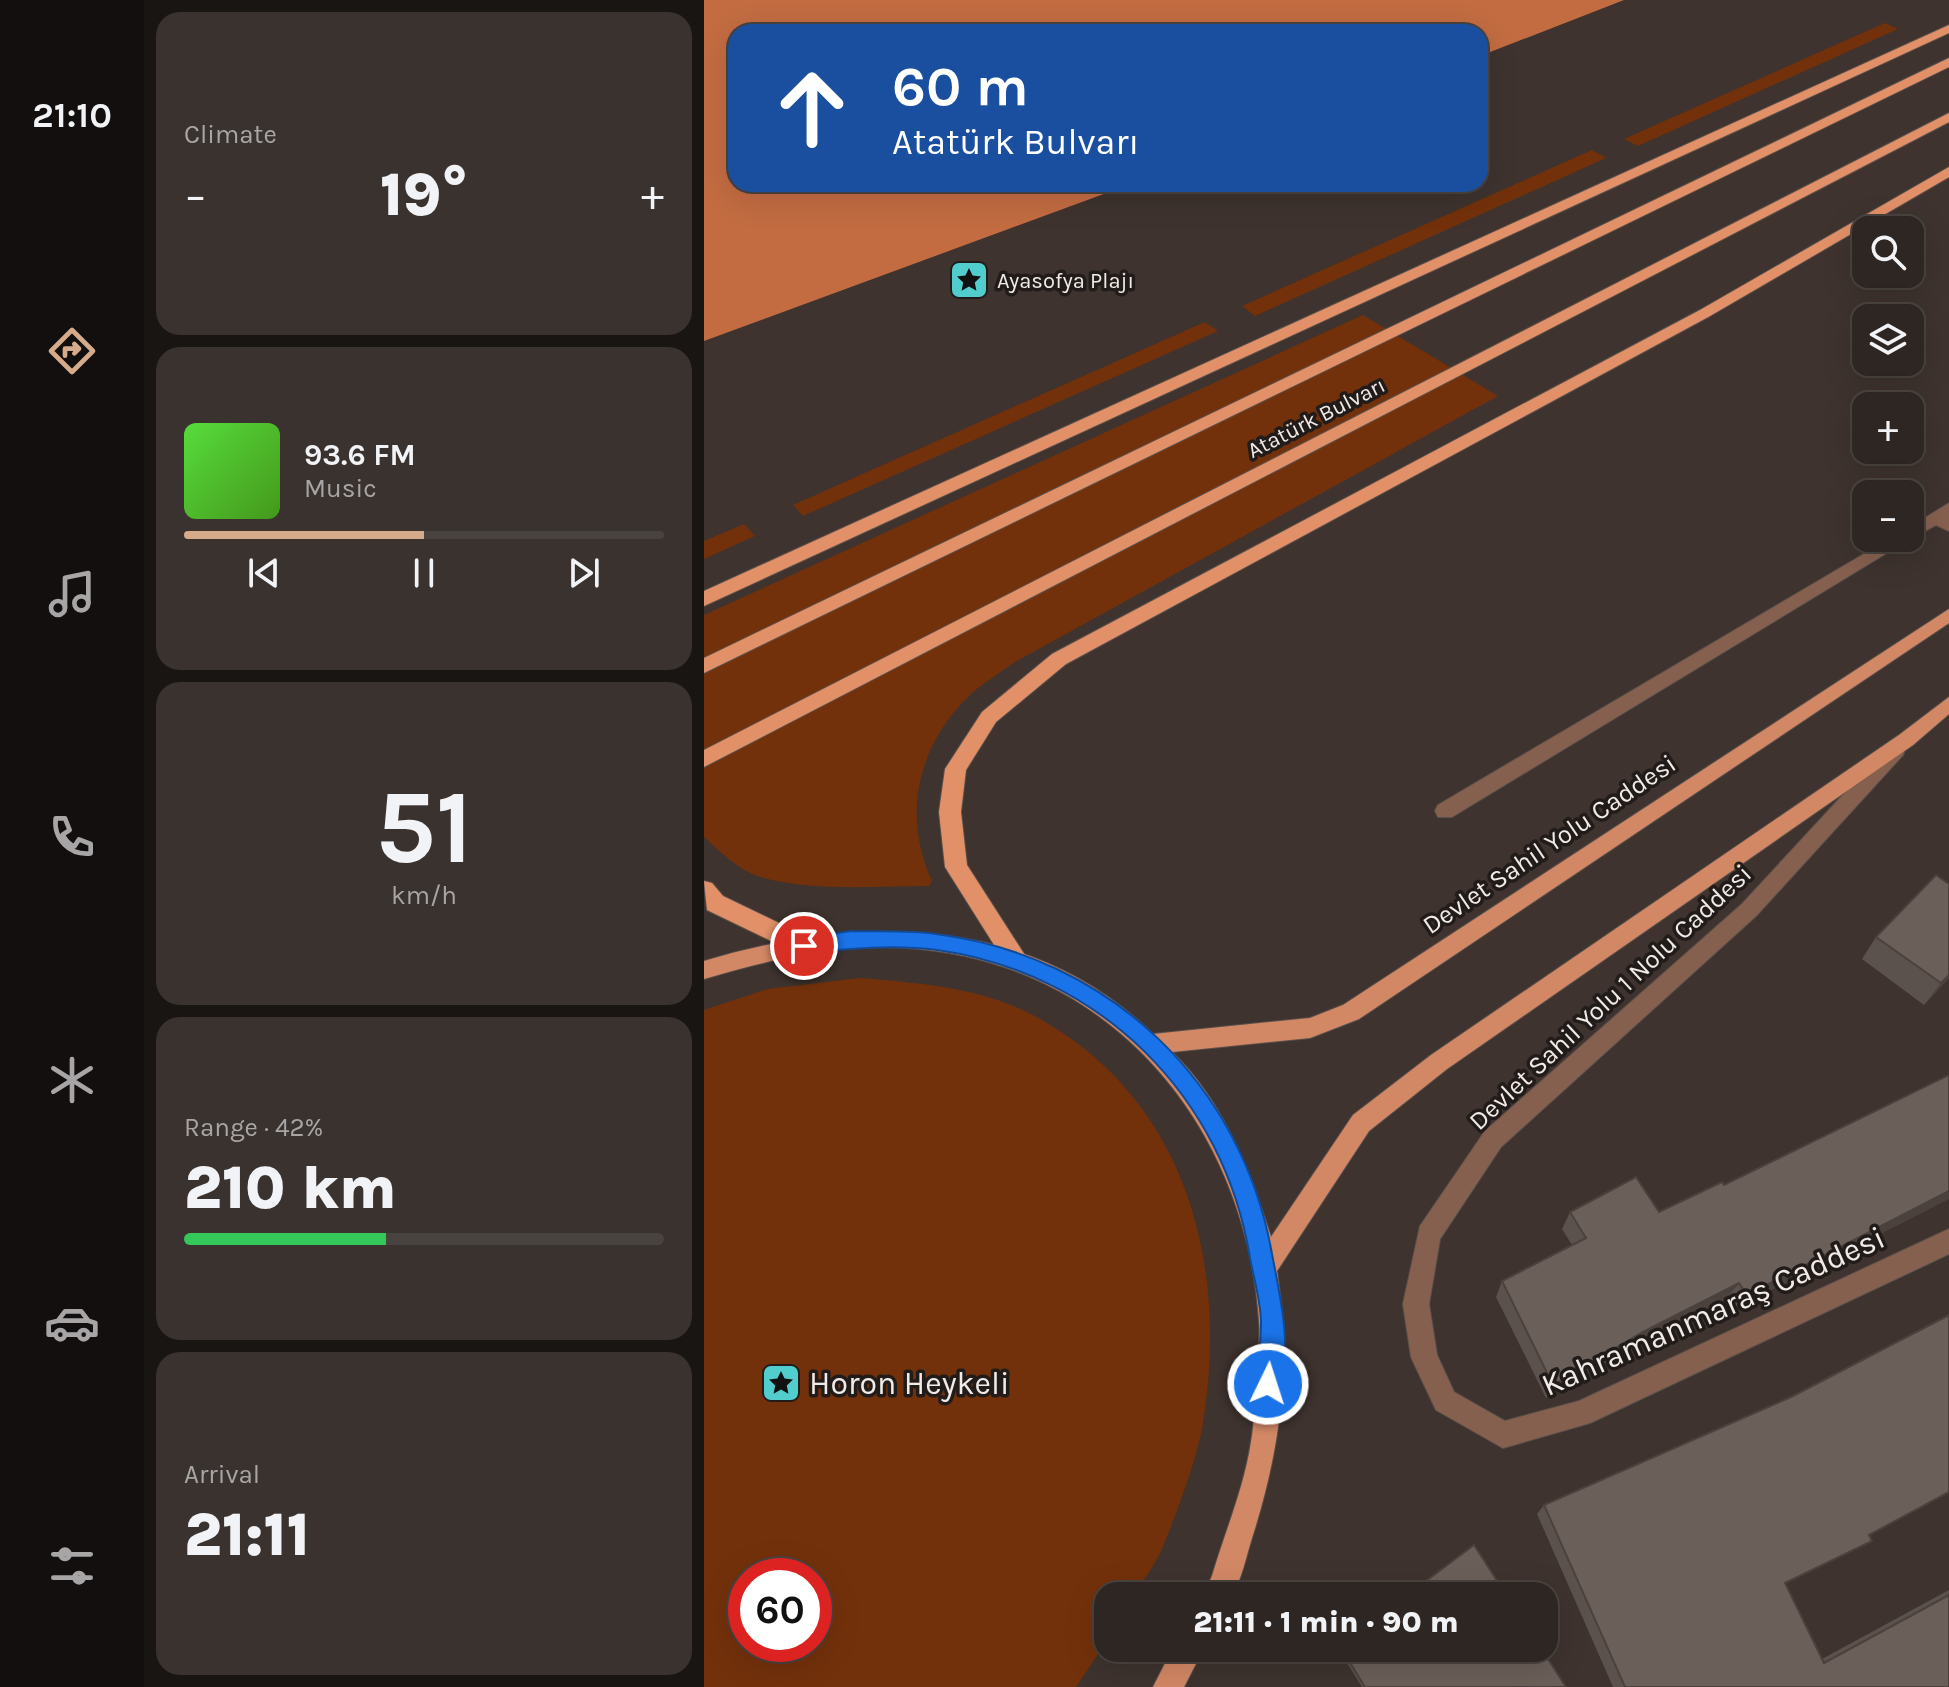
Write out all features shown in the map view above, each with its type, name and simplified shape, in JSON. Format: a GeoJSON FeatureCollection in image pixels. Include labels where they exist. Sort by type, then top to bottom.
{"type":"FeatureCollection","features":[{"type":"Feature","properties":{"kind":"highway"},"geometry":{"type":"LineString","coordinates":[[704,599],[1949,29]]}},
{"type":"Feature","properties":{"kind":"highway","name":"Atatürk Bulvarı"},"geometry":{"type":"LineString","coordinates":[[704,666],[1949,62]]}},
{"type":"Feature","properties":{"kind":"highway","name":"Atatürk Bulvarı"},"geometry":{"type":"LineString","coordinates":[[704,759],[1949,117]]}},
{"type":"Feature","properties":{"kind":"highway"},"geometry":{"type":"LineString","coordinates":[[1016,960],[956,867],[950,812],[956,769],[989,717],[1059,659],[1705,313],[1949,171]]}},
{"type":"Feature","properties":{"kind":"highway"},"geometry":{"type":"LineString","coordinates":[[704,890],[715,903],[804,946]]}},
{"type":"Feature","properties":{"kind":"main road","name":"Devlet Sahil Yolu Caddesi"},"geometry":{"type":"LineString","coordinates":[[1154,1044],[1310,1028],[1351,1012],[1949,615]]}},
{"type":"Feature","properties":{"kind":"main road"},"geometry":{"type":"LineString","coordinates":[[1264,1269],[1361,1123],[1439,1062],[1906,740],[1949,704]]}},
{"type":"Feature","properties":{"kind":"main road"},"geometry":{"type":"LineString","coordinates":[[704,970],[763,951],[851,939],[936,942],[1016,960],[1089,994],[1154,1044],[1213,1118],[1254,1211],[1272,1321],[1264,1446],[1224,1582]]}},
{"type":"Feature","properties":{"kind":"main road"},"geometry":{"type":"LineString","coordinates":[[1168,1687],[1181,1662]]}},
{"type":"Feature","properties":{"kind":"street"},"geometry":{"type":"LineString","coordinates":[[1924,527],[1945,517]]}},
{"type":"Feature","properties":{"kind":"street"},"geometry":{"type":"LineString","coordinates":[[1445,811],[1880,552]]}},
{"type":"Feature","properties":{"kind":"street","name":"Devlet Sahil Yolu 1 Nolu Caddesi"},"geometry":{"type":"LineString","coordinates":[[1503,1435],[1445,1401],[1424,1357],[1416,1304],[1429,1235],[1493,1139],[1749,910],[1906,740]]}},
{"type":"Feature","properties":{"kind":"street","name":"Kahramanmaraş Caddesi"},"geometry":{"type":"LineString","coordinates":[[1503,1435],[1581,1414],[1949,1241]]}},
{"type":"Feature","properties":{"kind":"shaded area"},"geometry":{"type":"Polygon","coordinates":[[[704,0],[1624,0],[1488,53],[1488,24],[728,24],[728,192],[1109,192],[704,341],[704,0]]]}},
{"type":"Feature","properties":{"kind":"shaded area"},"geometry":{"type":"Polygon","coordinates":[[[1885,23],[1898,29],[1638,146],[1624,139],[1885,23]]]}},
{"type":"Feature","properties":{"kind":"shaded area"},"geometry":{"type":"Polygon","coordinates":[[[1592,150],[1606,158],[1255,316],[1242,306],[1592,150]]]}},
{"type":"Feature","properties":{"kind":"shaded area"},"geometry":{"type":"Polygon","coordinates":[[[1363,315],[1498,396],[1015,662],[975,691],[937,736],[920,782],[918,832],[932,881],[929,886],[844,887],[780,882],[745,870],[704,837],[704,615],[1363,315]]]}},
{"type":"Feature","properties":{"kind":"shaded area"},"geometry":{"type":"Polygon","coordinates":[[[1205,322],[1218,331],[803,516],[793,505],[1205,322]]]}},
{"type":"Feature","properties":{"kind":"shaded area"},"geometry":{"type":"Polygon","coordinates":[[[744,524],[755,536],[704,559],[704,541],[744,524]]]}},
{"type":"Feature","properties":{"kind":"shaded area"},"geometry":{"type":"Polygon","coordinates":[[[860,978],[969,992],[1031,1014],[1084,1048],[1126,1089],[1160,1136],[1184,1188],[1201,1243],[1209,1302],[1209,1362],[1203,1423],[1175,1516],[1161,1551],[1143,1582],[1094,1582],[1094,1660],[1076,1687],[704,1687],[704,1010],[768,989],[860,978]]]}},
{"type":"Feature","properties":{"kind":"building"},"geometry":{"type":"Polygon","coordinates":[[[1936,875],[1949,884],[1949,975],[1941,983],[1876,937],[1936,875]]]}},
{"type":"Feature","properties":{"kind":"building"},"geometry":{"type":"Polygon","coordinates":[[[1949,1075],[1949,1191],[1747,1295],[1739,1283],[1643,1332],[1553,1385],[1502,1281],[1586,1238],[1570,1212],[1636,1177],[1659,1212],[1722,1182],[1724,1185],[1949,1075]]]}},
{"type":"Feature","properties":{"kind":"building"},"geometry":{"type":"Polygon","coordinates":[[[1949,1315],[1949,1492],[1869,1535],[1872,1541],[1785,1583],[1824,1663],[1949,1595],[1949,1687],[1625,1687],[1544,1505],[1791,1397],[1949,1315]]]}},
{"type":"Feature","properties":{"kind":"building"},"geometry":{"type":"Polygon","coordinates":[[[1474,1545],[1498,1582],[1425,1582],[1474,1545]]]}},
{"type":"Feature","properties":{"kind":"building"},"geometry":{"type":"Polygon","coordinates":[[[1350,1662],[1550,1662],[1566,1687],[1365,1687],[1350,1662]]]}},
{"type":"Feature","properties":{"kind":"place","name":"Ayasofya Plajı"},"geometry":{"type":"Point","coordinates":[969,280]}},
{"type":"Feature","properties":{"kind":"place","name":"Horon Heykeli"},"geometry":{"type":"Point","coordinates":[781,1383]}},
{"type":"Feature","properties":{"kind":"route"},"geometry":{"type":"LineString","coordinates":[[804,946],[851,939],[936,942],[1016,960],[1089,994],[1154,1044],[1213,1118],[1254,1211],[1272,1321],[1268,1384]]}}]}
